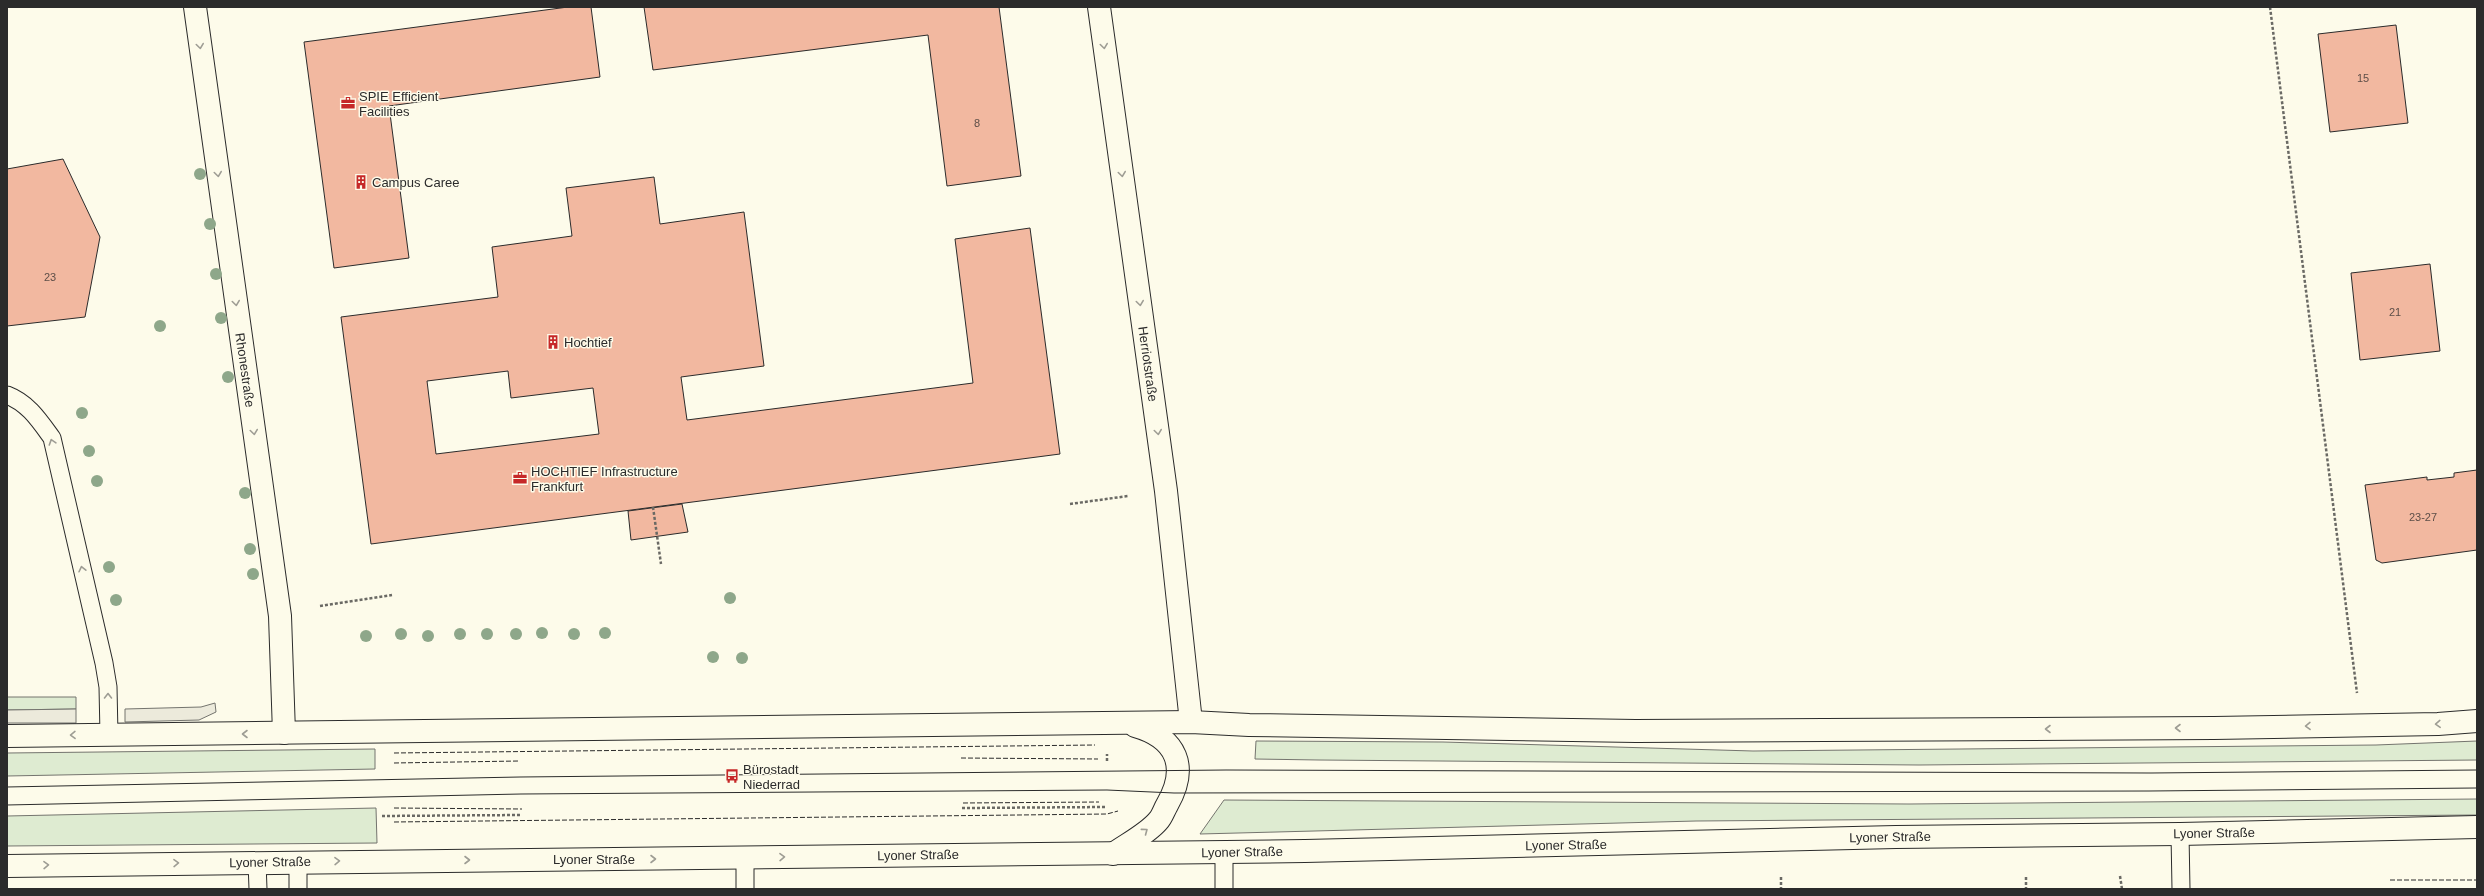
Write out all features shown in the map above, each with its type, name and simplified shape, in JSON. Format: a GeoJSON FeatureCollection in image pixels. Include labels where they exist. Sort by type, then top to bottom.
{"type":"FeatureCollection","features":[{"type":"Feature","properties":{"kind":"main road","name":"Rhonestraße"},"geometry":{"type":"LineString","coordinates":[[195,7],[280,616],[284,733]]}},
{"type":"Feature","properties":{"kind":"main road","name":"Herriotstraße"},"geometry":{"type":"LineString","coordinates":[[1099,7],[1166,491],[1191,722]]}},
{"type":"Feature","properties":{"kind":"main road"},"geometry":{"type":"LineString","coordinates":[[7,736],[1129,724],[1191,722],[1249,725],[1652,731],[2214,728],[2438,724],[2477,721]]}},
{"type":"Feature","properties":{"kind":"main road"},"geometry":{"type":"LineString","coordinates":[[1113,854],[1158,822],[1174,793],[1178,771],[1178,759],[1170,746],[1152,731],[1129,724]]}},
{"type":"Feature","properties":{"kind":"main road","name":"Lyoner Straße"},"geometry":{"type":"LineString","coordinates":[[7,866],[298,861],[1113,854],[1888,837],[2180,834],[2477,826]]}},
{"type":"Feature","properties":{"kind":"lane"},"geometry":{"type":"LineString","coordinates":[[7,395],[18,400],[35,415],[52,438],[104,663],[108,686],[108,735]]}},
{"type":"Feature","properties":{"kind":"lane"},"geometry":{"type":"LineString","coordinates":[[2180,834],[2181,889]]}},
{"type":"Feature","properties":{"kind":"lane"},"geometry":{"type":"LineString","coordinates":[[1224,852],[1224,889]]}},
{"type":"Feature","properties":{"kind":"lane"},"geometry":{"type":"LineString","coordinates":[[745,858],[745,889]]}},
{"type":"Feature","properties":{"kind":"lane"},"geometry":{"type":"LineString","coordinates":[[298,861],[298,889]]}},
{"type":"Feature","properties":{"kind":"lane"},"geometry":{"type":"LineString","coordinates":[[257,862],[258,889]]}},
{"type":"Feature","properties":{"kind":"path"},"geometry":{"type":"LineString","coordinates":[[2270,7],[2356,686]]}},
{"type":"Feature","properties":{"kind":"path"},"geometry":{"type":"LineString","coordinates":[[1070,504],[1128,496]]}},
{"type":"Feature","properties":{"kind":"path"},"geometry":{"type":"LineString","coordinates":[[653,507],[661,564]]}},
{"type":"Feature","properties":{"kind":"path"},"geometry":{"type":"LineString","coordinates":[[320,606],[392,596]]}},
{"type":"Feature","properties":{"kind":"path"},"geometry":{"type":"LineString","coordinates":[[962,808],[1107,807]]}},
{"type":"Feature","properties":{"kind":"path"},"geometry":{"type":"LineString","coordinates":[[382,816],[522,815]]}},
{"type":"Feature","properties":{"kind":"path"},"geometry":{"type":"LineString","coordinates":[[2120,876],[2122,889]]}},
{"type":"Feature","properties":{"kind":"path"},"geometry":{"type":"LineString","coordinates":[[2026,877],[2026,889]]}},
{"type":"Feature","properties":{"kind":"path"},"geometry":{"type":"LineString","coordinates":[[1781,878],[1781,889]]}},
{"type":"Feature","properties":{"kind":"green space"},"geometry":{"type":"Polygon","coordinates":[[[7,697],[76,697],[76,709],[7,710],[7,697]]]}},
{"type":"Feature","properties":{"kind":"green space"},"geometry":{"type":"Polygon","coordinates":[[[1256,741],[1443,742],[1753,751],[2376,745],[2477,741],[2477,760],[1919,765],[1255,759],[1256,741]]]}},
{"type":"Feature","properties":{"kind":"green space"},"geometry":{"type":"Polygon","coordinates":[[[375,749],[375,769],[7,776],[7,753],[375,749]]]}},
{"type":"Feature","properties":{"kind":"green space"},"geometry":{"type":"Polygon","coordinates":[[[2477,799],[2477,815],[1696,821],[1200,834],[1224,800],[1909,804],[2477,799]]]}},
{"type":"Feature","properties":{"kind":"green space"},"geometry":{"type":"Polygon","coordinates":[[[376,808],[377,843],[7,846],[7,816],[376,808]]]}},
{"type":"Feature","properties":{"kind":"shaded area"},"geometry":{"type":"Polygon","coordinates":[[[215,703],[216,712],[199,720],[125,722],[125,709],[201,707],[215,703]]]}},
{"type":"Feature","properties":{"kind":"shaded area"},"geometry":{"type":"Polygon","coordinates":[[[76,709],[76,723],[7,723],[7,710],[76,709]]]}},
{"type":"Feature","properties":{"kind":"building","name":"Campus Caree"},"geometry":{"type":"Polygon","coordinates":[[[568,7],[591,7],[600,77],[389,106],[409,258],[334,268],[304,42],[568,7]]]}},
{"type":"Feature","properties":{"kind":"building"},"geometry":{"type":"Polygon","coordinates":[[[644,7],[999,7],[1021,176],[947,186],[928,35],[653,70],[644,7]]]}},
{"type":"Feature","properties":{"kind":"building"},"geometry":{"type":"Polygon","coordinates":[[[2396,25],[2408,123],[2330,132],[2318,34],[2396,25]]]}},
{"type":"Feature","properties":{"kind":"building"},"geometry":{"type":"Polygon","coordinates":[[[63,159],[100,237],[85,317],[7,326],[7,169],[63,159]]]}},
{"type":"Feature","properties":{"kind":"building","name":"Hochtief"},"geometry":{"type":"Polygon","coordinates":[[[654,177],[660,224],[744,212],[764,366],[681,377],[687,420],[973,383],[955,239],[1030,228],[1060,454],[371,544],[341,317],[498,297],[492,247],[572,236],[566,188],[654,177]],[[508,371],[427,381],[436,454],[599,434],[593,388],[511,398],[508,371]]]}},
{"type":"Feature","properties":{"kind":"building"},"geometry":{"type":"Polygon","coordinates":[[[2430,264],[2440,351],[2360,360],[2351,273],[2430,264]]]}},
{"type":"Feature","properties":{"kind":"building"},"geometry":{"type":"Polygon","coordinates":[[[2477,470],[2477,550],[2382,563],[2376,560],[2365,485],[2427,477],[2427,480],[2454,477],[2454,473],[2477,470]]]}},
{"type":"Feature","properties":{"kind":"building"},"geometry":{"type":"Polygon","coordinates":[[[682,504],[688,532],[631,540],[628,511],[682,504]]]}},
{"type":"Feature","properties":{"kind":"tram line"},"geometry":{"type":"LineString","coordinates":[[7,787],[520,777],[1226,770],[2151,773],[2477,770]]}},
{"type":"Feature","properties":{"kind":"tram line"},"geometry":{"type":"LineString","coordinates":[[7,805],[521,794],[1107,790],[1174,793],[2149,791],[2477,788]]}},
{"type":"Feature","properties":{"kind":"fence"},"geometry":{"type":"LineString","coordinates":[[394,753],[1095,745]]}},
{"type":"Feature","properties":{"kind":"fence"},"geometry":{"type":"LineString","coordinates":[[961,758],[1098,759]]}},
{"type":"Feature","properties":{"kind":"fence"},"geometry":{"type":"LineString","coordinates":[[394,763],[519,761]]}},
{"type":"Feature","properties":{"kind":"fence"},"geometry":{"type":"LineString","coordinates":[[963,803],[1099,802]]}},
{"type":"Feature","properties":{"kind":"fence"},"geometry":{"type":"LineString","coordinates":[[394,808],[522,809]]}},
{"type":"Feature","properties":{"kind":"fence"},"geometry":{"type":"LineString","coordinates":[[394,822],[1107,814],[1118,811]]}},
{"type":"Feature","properties":{"kind":"fence"},"geometry":{"type":"LineString","coordinates":[[2390,880],[2477,880]]}},
{"type":"Feature","properties":{"kind":"place","name":"SPIE Efficient Facilities"},"geometry":{"type":"Point","coordinates":[348,103]}},
{"type":"Feature","properties":{"kind":"place","name":"Campus Caree"},"geometry":{"type":"Point","coordinates":[361,182]}},
{"type":"Feature","properties":{"kind":"place","name":"Hochtief"},"geometry":{"type":"Point","coordinates":[553,342]}},
{"type":"Feature","properties":{"kind":"place","name":"HOCHTIEF Infrastructure Frankfurt"},"geometry":{"type":"Point","coordinates":[520,478]}},
{"type":"Feature","properties":{"kind":"place","name":"Bürostadt Niederrad"},"geometry":{"type":"Point","coordinates":[732,776]}}]}
